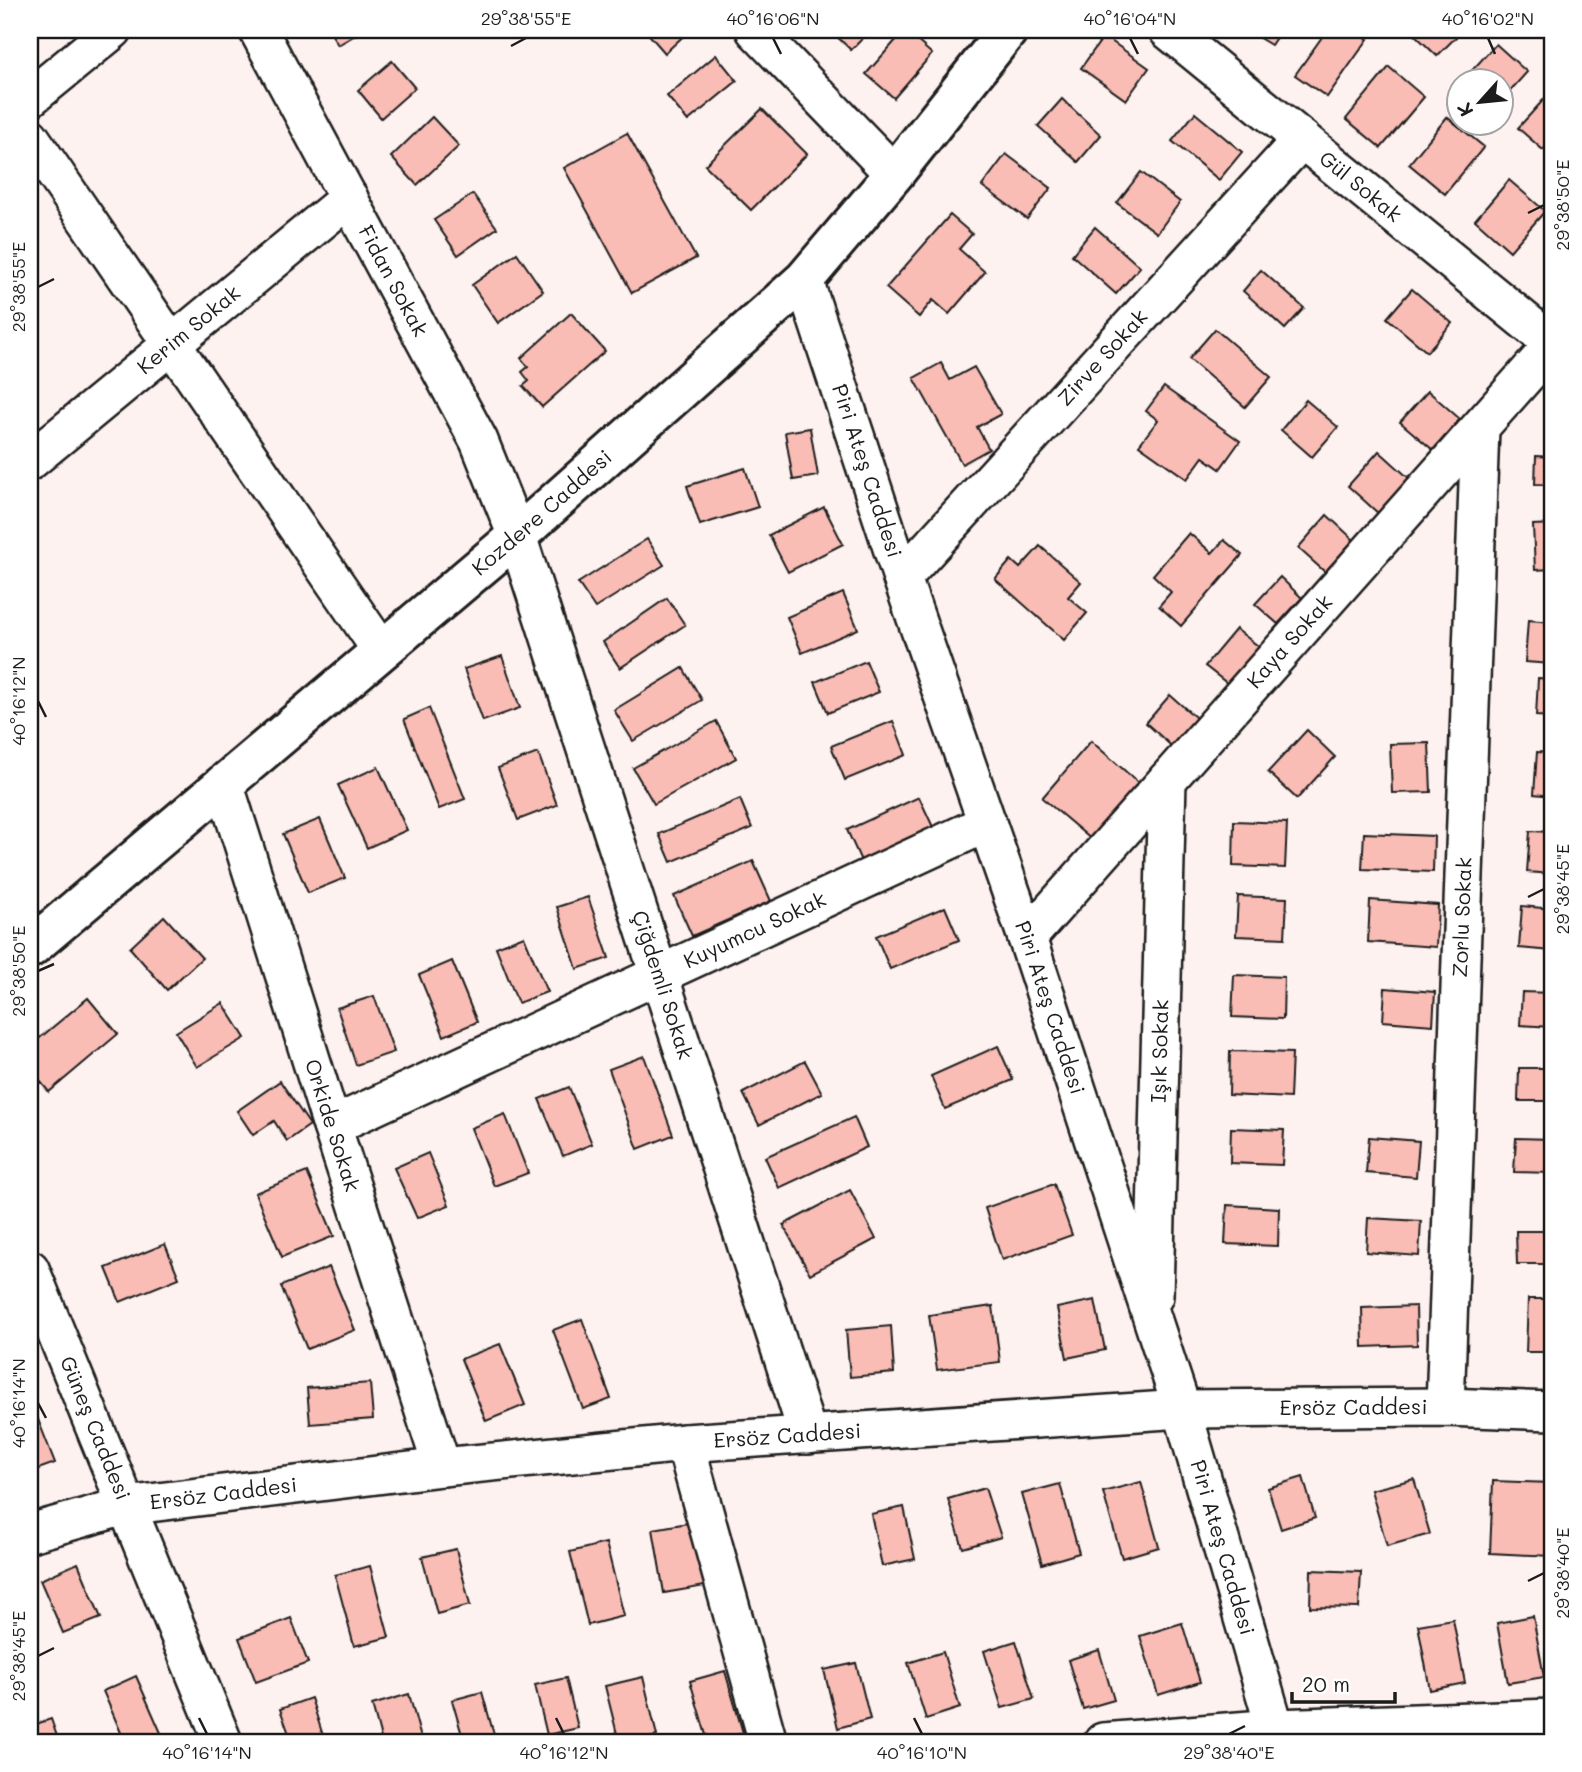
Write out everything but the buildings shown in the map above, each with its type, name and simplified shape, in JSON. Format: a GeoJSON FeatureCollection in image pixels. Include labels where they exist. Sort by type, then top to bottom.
{"type":"FeatureCollection","features":[{"type":"Feature","properties":{"kind":"street"},"geometry":{"type":"LineString","coordinates":[[30,98],[113,30]]}},
{"type":"Feature","properties":{"kind":"street","name":"Fidan Sokak"},"geometry":{"type":"LineString","coordinates":[[258,30],[479,441],[517,536]]}},
{"type":"Feature","properties":{"kind":"street"},"geometry":{"type":"LineString","coordinates":[[755,30],[894,174]]}},
{"type":"Feature","properties":{"kind":"street","name":"Kozdere Caddesi"},"geometry":{"type":"LineString","coordinates":[[30,948],[517,536],[804,280],[894,174],[1008,30]]}},
{"type":"Feature","properties":{"kind":"street","name":"Gül Sokak"},"geometry":{"type":"LineString","coordinates":[[1168,30],[1552,345]]}},
{"type":"Feature","properties":{"kind":"street"},"geometry":{"type":"LineString","coordinates":[[30,137],[381,650]]}},
{"type":"Feature","properties":{"kind":"street","name":"Zirve Sokak"},"geometry":{"type":"LineString","coordinates":[[902,578],[1302,139]]}},
{"type":"Feature","properties":{"kind":"street","name":"Kerim Sokak"},"geometry":{"type":"LineString","coordinates":[[30,461],[349,198]]}},
{"type":"Feature","properties":{"kind":"street","name":"Piri Ateş Caddesi"},"geometry":{"type":"LineString","coordinates":[[804,280],[902,578],[1027,938],[1182,1409],[1277,1735]]}},
{"type":"Feature","properties":{"kind":"street","name":"Kaya Sokak"},"geometry":{"type":"LineString","coordinates":[[1027,938],[1552,345]]}},
{"type":"Feature","properties":{"kind":"street","name":"Zorlu Sokak"},"geometry":{"type":"LineString","coordinates":[[1445,1407],[1480,428]]}},
{"type":"Feature","properties":{"kind":"street","name":"Çiğdemli Sokak"},"geometry":{"type":"LineString","coordinates":[[517,536],[808,1435]]}},
{"type":"Feature","properties":{"kind":"street","name":"Işık Sokak"},"geometry":{"type":"LineString","coordinates":[[1153,1321],[1167,780]]}},
{"type":"Feature","properties":{"kind":"street","name":"Orkide Sokak"},"geometry":{"type":"LineString","coordinates":[[224,783],[442,1467]]}},
{"type":"Feature","properties":{"kind":"street","name":"Kuyumcu Sokak"},"geometry":{"type":"LineString","coordinates":[[332,1126],[987,823]]}},
{"type":"Feature","properties":{"kind":"street","name":"Güneş Caddesi"},"geometry":{"type":"LineString","coordinates":[[30,1269],[223,1742]]}},
{"type":"Feature","properties":{"kind":"street","name":"Ersöz Caddesi"},"geometry":{"type":"LineString","coordinates":[[30,1533],[125,1506],[442,1467],[685,1443],[1182,1409],[1445,1407],[1552,1411]]}},
{"type":"Feature","properties":{"kind":"street"},"geometry":{"type":"LineString","coordinates":[[685,1443],[768,1742]]}},
{"type":"Feature","properties":{"kind":"street"},"geometry":{"type":"LineString","coordinates":[[1103,1742],[1277,1735],[1552,1718]]}}]}
